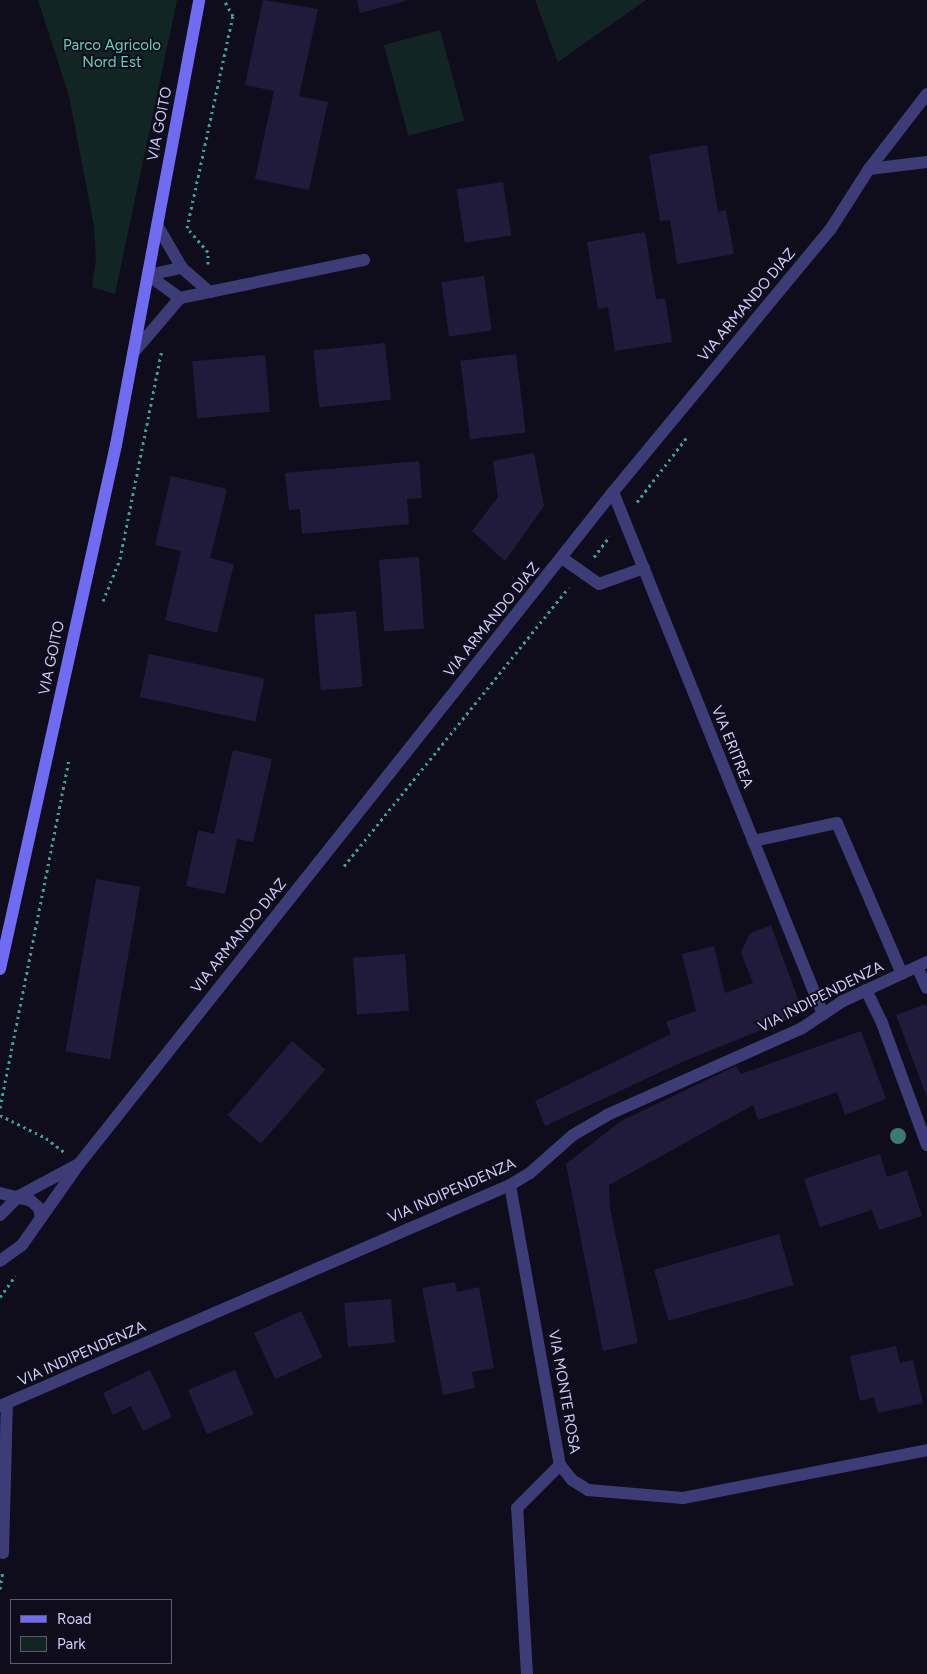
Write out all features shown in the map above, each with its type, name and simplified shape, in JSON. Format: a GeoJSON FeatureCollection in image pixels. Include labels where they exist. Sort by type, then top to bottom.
{"type":"FeatureCollection","features":[{"type":"Feature","properties":{"kind":"street","name":"VIA GOITO"},"geometry":{"type":"LineString","coordinates":[[0,970],[4,938],[133,353],[199,0]]}},
{"type":"Feature","properties":{"kind":"street","name":"VIA ARMANDO DIAZ"},"geometry":{"type":"LineString","coordinates":[[0,1261],[22,1245],[79,1164],[613,492],[830,230],[869,168],[927,94]]}},
{"type":"Feature","properties":{"kind":"street"},"geometry":{"type":"LineString","coordinates":[[869,168],[927,162]]}},
{"type":"Feature","properties":{"kind":"street"},"geometry":{"type":"LineString","coordinates":[[157,225],[182,268],[210,292]]}},
{"type":"Feature","properties":{"kind":"street"},"geometry":{"type":"LineString","coordinates":[[148,275],[180,298],[364,260]]}},
{"type":"Feature","properties":{"kind":"street"},"geometry":{"type":"LineString","coordinates":[[148,275],[182,268]]}},
{"type":"Feature","properties":{"kind":"street","name":"VIA GOITO"},"geometry":{"type":"LineString","coordinates":[[133,353],[180,298]]}},
{"type":"Feature","properties":{"kind":"street","name":"VIA ERITREA"},"geometry":{"type":"LineString","coordinates":[[613,492],[823,1014]]}},
{"type":"Feature","properties":{"kind":"street"},"geometry":{"type":"LineString","coordinates":[[562,558],[599,584],[644,568]]}},
{"type":"Feature","properties":{"kind":"street"},"geometry":{"type":"LineString","coordinates":[[753,840],[837,823],[902,974]]}},
{"type":"Feature","properties":{"kind":"street"},"geometry":{"type":"LineString","coordinates":[[922,964],[927,988]]}},
{"type":"Feature","properties":{"kind":"street","name":"VIA INDIPENDENZA"},"geometry":{"type":"LineString","coordinates":[[4,1405],[510,1185],[530,1173],[573,1135],[607,1115],[802,1028],[866,990],[922,964]]}},
{"type":"Feature","properties":{"kind":"street"},"geometry":{"type":"LineString","coordinates":[[866,990],[882,1023],[927,1145]]}},
{"type":"Feature","properties":{"kind":"street","name":"VIA ARMANDO DIAZ"},"geometry":{"type":"LineString","coordinates":[[19,1196],[79,1164]]}},
{"type":"Feature","properties":{"kind":"street","name":"VIA MONTE ROSA"},"geometry":{"type":"LineString","coordinates":[[510,1185],[560,1465],[572,1480],[588,1490],[683,1498],[927,1450]]}},
{"type":"Feature","properties":{"kind":"street"},"geometry":{"type":"LineString","coordinates":[[0,1193],[19,1196],[31,1201],[39,1208],[41,1218]]}},
{"type":"Feature","properties":{"kind":"street"},"geometry":{"type":"LineString","coordinates":[[0,1214],[19,1196]]}},
{"type":"Feature","properties":{"kind":"street"},"geometry":{"type":"LineString","coordinates":[[2,1553],[4,1405]]}},
{"type":"Feature","properties":{"kind":"street"},"geometry":{"type":"LineString","coordinates":[[527,1674],[517,1508],[560,1465]]}},
{"type":"Feature","properties":{"kind":"path"},"geometry":{"type":"LineString","coordinates":[[210,292],[208,252],[187,228],[233,16],[224,0]]}},
{"type":"Feature","properties":{"kind":"path"},"geometry":{"type":"LineString","coordinates":[[100,608],[120,559],[163,345]]}},
{"type":"Feature","properties":{"kind":"path"},"geometry":{"type":"LineString","coordinates":[[0,1108],[70,751]]}},
{"type":"Feature","properties":{"kind":"path"},"geometry":{"type":"LineString","coordinates":[[0,1115],[46,1138],[79,1164]]}},
{"type":"Feature","properties":{"kind":"green space","name":"Parco Agricolo Nord Est"},"geometry":{"type":"Polygon","coordinates":[[[38,0],[177,0],[115,294],[92,287],[96,259],[94,226],[69,96],[38,0]]]}},
{"type":"Feature","properties":{"kind":"green space"},"geometry":{"type":"Polygon","coordinates":[[[535,0],[646,0],[558,62],[535,0]]]}},
{"type":"Feature","properties":{"kind":"green space"},"geometry":{"type":"Polygon","coordinates":[[[440,30],[464,121],[408,136],[384,45],[440,30]]]}},
{"type":"Feature","properties":{"kind":"building"},"geometry":{"type":"Polygon","coordinates":[[[263,0],[318,9],[299,96],[328,102],[309,190],[255,179],[274,91],[245,85],[263,0]]]}},
{"type":"Feature","properties":{"kind":"building"},"geometry":{"type":"Polygon","coordinates":[[[357,0],[405,0],[406,1],[360,13],[357,0]]]}},
{"type":"Feature","properties":{"kind":"building"},"geometry":{"type":"Polygon","coordinates":[[[707,145],[718,212],[726,210],[734,254],[677,264],[670,220],[660,221],[649,155],[707,145]]]}},
{"type":"Feature","properties":{"kind":"building"},"geometry":{"type":"Polygon","coordinates":[[[503,182],[511,235],[465,243],[457,189],[503,182]]]}},
{"type":"Feature","properties":{"kind":"building"},"geometry":{"type":"Polygon","coordinates":[[[645,232],[656,299],[665,298],[672,342],[615,351],[608,307],[598,309],[587,242],[645,232]]]}},
{"type":"Feature","properties":{"kind":"building"},"geometry":{"type":"Polygon","coordinates":[[[484,276],[492,330],[449,336],[441,282],[484,276]]]}},
{"type":"Feature","properties":{"kind":"building"},"geometry":{"type":"Polygon","coordinates":[[[385,343],[391,400],[319,407],[313,351],[385,343]]]}},
{"type":"Feature","properties":{"kind":"building"},"geometry":{"type":"Polygon","coordinates":[[[516,354],[526,432],[470,439],[460,361],[516,354]]]}},
{"type":"Feature","properties":{"kind":"building"},"geometry":{"type":"Polygon","coordinates":[[[265,355],[270,412],[197,418],[192,361],[265,355]]]}},
{"type":"Feature","properties":{"kind":"building"},"geometry":{"type":"Polygon","coordinates":[[[534,453],[544,506],[505,561],[472,531],[498,497],[493,461],[534,453]]]}},
{"type":"Feature","properties":{"kind":"building"},"geometry":{"type":"Polygon","coordinates":[[[419,461],[422,498],[407,499],[409,524],[302,534],[300,509],[289,510],[285,473],[419,461]]]}},
{"type":"Feature","properties":{"kind":"building"},"geometry":{"type":"Polygon","coordinates":[[[171,476],[227,489],[210,558],[234,564],[217,633],[165,620],[181,551],[155,545],[171,476]]]}},
{"type":"Feature","properties":{"kind":"building"},"geometry":{"type":"Polygon","coordinates":[[[419,557],[424,629],[384,632],[379,560],[419,557]]]}},
{"type":"Feature","properties":{"kind":"building"},"geometry":{"type":"Polygon","coordinates":[[[356,611],[363,687],[321,690],[314,615],[356,611]]]}},
{"type":"Feature","properties":{"kind":"building"},"geometry":{"type":"Polygon","coordinates":[[[149,654],[264,679],[255,722],[140,697],[149,654]]]}},
{"type":"Feature","properties":{"kind":"building"},"geometry":{"type":"Polygon","coordinates":[[[233,750],[272,759],[253,842],[237,839],[225,894],[186,886],[198,830],[214,834],[233,750]]]}},
{"type":"Feature","properties":{"kind":"building"},"geometry":{"type":"Polygon","coordinates":[[[96,879],[140,887],[110,1059],[66,1051],[96,879]]]}},
{"type":"Feature","properties":{"kind":"building"},"geometry":{"type":"Polygon","coordinates":[[[771,925],[803,1013],[682,1062],[545,1126],[535,1101],[671,1034],[666,1022],[696,1011],[682,954],[714,946],[725,993],[753,983],[741,953],[749,934],[771,925]]]}},
{"type":"Feature","properties":{"kind":"building"},"geometry":{"type":"Polygon","coordinates":[[[405,954],[409,1011],[357,1014],[353,958],[405,954]]]}},
{"type":"Feature","properties":{"kind":"building"},"geometry":{"type":"Polygon","coordinates":[[[926,1004],[927,1007],[927,1097],[896,1015],[926,1004]]]}},
{"type":"Feature","properties":{"kind":"building"},"geometry":{"type":"Polygon","coordinates":[[[861,1031],[886,1099],[845,1115],[837,1092],[758,1120],[753,1105],[609,1185],[610,1208],[638,1343],[603,1351],[566,1164],[621,1121],[736,1066],[741,1074],[861,1031]]]}},
{"type":"Feature","properties":{"kind":"building"},"geometry":{"type":"Polygon","coordinates":[[[292,1041],[325,1070],[261,1144],[228,1115],[292,1041]]]}},
{"type":"Feature","properties":{"kind":"building"},"geometry":{"type":"Polygon","coordinates":[[[880,1154],[887,1177],[907,1170],[922,1216],[879,1230],[872,1210],[820,1227],[804,1179],[880,1154]]]}},
{"type":"Feature","properties":{"kind":"building"},"geometry":{"type":"Polygon","coordinates":[[[779,1234],[794,1285],[669,1321],[654,1270],[779,1234]]]}},
{"type":"Feature","properties":{"kind":"building"},"geometry":{"type":"Polygon","coordinates":[[[455,1282],[457,1292],[479,1287],[494,1368],[472,1372],[475,1388],[443,1395],[422,1288],[455,1282]]]}},
{"type":"Feature","properties":{"kind":"building"},"geometry":{"type":"Polygon","coordinates":[[[391,1299],[395,1343],[348,1347],[344,1303],[391,1299]]]}},
{"type":"Feature","properties":{"kind":"building"},"geometry":{"type":"Polygon","coordinates":[[[301,1311],[323,1357],[275,1379],[254,1333],[301,1311]]]}},
{"type":"Feature","properties":{"kind":"building"},"geometry":{"type":"Polygon","coordinates":[[[896,1346],[900,1363],[913,1360],[923,1403],[878,1413],[874,1397],[860,1401],[850,1356],[896,1346]]]}},
{"type":"Feature","properties":{"kind":"building"},"geometry":{"type":"Polygon","coordinates":[[[150,1370],[172,1417],[143,1431],[131,1406],[113,1415],[103,1393],[150,1370]]]}},
{"type":"Feature","properties":{"kind":"building"},"geometry":{"type":"Polygon","coordinates":[[[235,1370],[254,1414],[207,1434],[188,1390],[235,1370]]]}}]}
